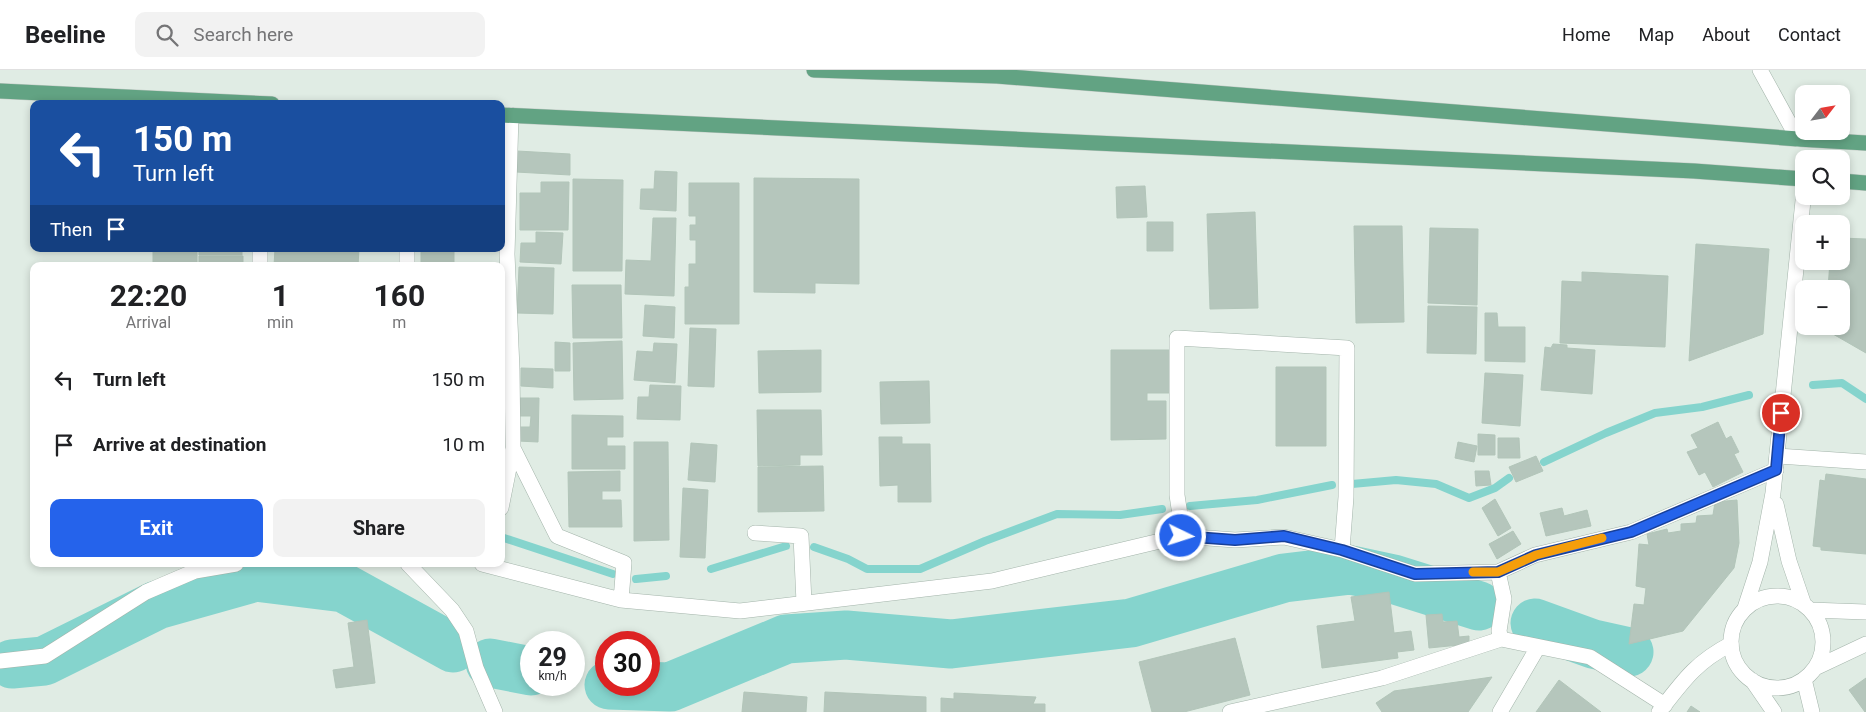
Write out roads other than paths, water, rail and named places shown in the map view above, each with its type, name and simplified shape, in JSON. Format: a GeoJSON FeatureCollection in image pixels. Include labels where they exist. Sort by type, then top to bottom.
{"type":"FeatureCollection","features":[{"type":"Feature","properties":{"kind":"main road"},"geometry":{"type":"LineString","coordinates":[[814,70],[997,76],[1795,139]]}},
{"type":"Feature","properties":{"kind":"main road"},"geometry":{"type":"LineString","coordinates":[[0,91],[194,100]]}},
{"type":"Feature","properties":{"kind":"main road"},"geometry":{"type":"LineString","coordinates":[[506,115],[1694,171],[1795,178]]}},
{"type":"Feature","properties":{"kind":"main road"},"geometry":{"type":"LineString","coordinates":[[1821,140],[1866,142]]}},
{"type":"Feature","properties":{"kind":"main road"},"geometry":{"type":"LineString","coordinates":[[1850,181],[1866,182]]}},
{"type":"Feature","properties":{"kind":"street"},"geometry":{"type":"LineString","coordinates":[[1760,70],[1795,134]]}},
{"type":"Feature","properties":{"kind":"street"},"geometry":{"type":"LineString","coordinates":[[505,486],[512,448],[506,115]]}},
{"type":"Feature","properties":{"kind":"street"},"geometry":{"type":"LineString","coordinates":[[1746,608],[1762,555],[1774,492],[1803,205]]}},
{"type":"Feature","properties":{"kind":"street"},"geometry":{"type":"LineString","coordinates":[[1181,536],[1180,515],[1176,495],[1177,338],[1347,348],[1346,497],[1342,550]]}},
{"type":"Feature","properties":{"kind":"street"},"geometry":{"type":"LineString","coordinates":[[512,448],[556,536],[624,563],[621,600]]}},
{"type":"Feature","properties":{"kind":"street"},"geometry":{"type":"LineString","coordinates":[[496,567],[621,600],[740,610],[992,581],[1181,536],[1235,540],[1284,536],[1342,550],[1415,574],[1498,572],[1536,555],[1631,532],[1776,463],[1866,462]]}},
{"type":"Feature","properties":{"kind":"street"},"geometry":{"type":"LineString","coordinates":[[1774,492],[1785,546],[1807,607],[1819,623],[1823,638],[1821,654],[1815,668]]}},
{"type":"Feature","properties":{"kind":"street"},"geometry":{"type":"LineString","coordinates":[[755,533],[801,536],[804,603]]}},
{"type":"Feature","properties":{"kind":"street"},"geometry":{"type":"LineString","coordinates":[[0,661],[45,656],[146,592],[196,571],[219,567]]}},
{"type":"Feature","properties":{"kind":"street"},"geometry":{"type":"LineString","coordinates":[[411,567],[452,610],[466,631],[476,668],[494,712]]}},
{"type":"Feature","properties":{"kind":"street"},"geometry":{"type":"LineString","coordinates":[[1498,572],[1504,599],[1500,635]]}},
{"type":"Feature","properties":{"kind":"street"},"geometry":{"type":"LineString","coordinates":[[1774,712],[1734,658],[1731,644],[1732,631],[1738,618],[1746,608],[1756,600],[1781,596],[1793,599],[1807,607],[1866,612]]}},
{"type":"Feature","properties":{"kind":"street"},"geometry":{"type":"LineString","coordinates":[[1230,712],[1382,678],[1500,635],[1538,647],[1590,657],[1662,708],[1689,673],[1702,661],[1731,644]]}},
{"type":"Feature","properties":{"kind":"street"},"geometry":{"type":"LineString","coordinates":[[1752,680],[1778,688],[1787,686],[1804,679],[1815,668],[1866,644]]}},
{"type":"Feature","properties":{"kind":"street"},"geometry":{"type":"LineString","coordinates":[[1500,712],[1538,647]]}},
{"type":"Feature","properties":{"kind":"street"},"geometry":{"type":"LineString","coordinates":[[1804,679],[1812,712]]}},
{"type":"Feature","properties":{"kind":"waterway"},"geometry":{"type":"LineString","coordinates":[[1813,385],[1842,383],[1866,399]]}},
{"type":"Feature","properties":{"kind":"waterway"},"geometry":{"type":"LineString","coordinates":[[1544,462],[1655,413],[1702,407],[1749,395]]}},
{"type":"Feature","properties":{"kind":"waterway"},"geometry":{"type":"LineString","coordinates":[[1352,484],[1396,480],[1436,484],[1469,498],[1495,488],[1509,478]]}},
{"type":"Feature","properties":{"kind":"waterway"},"geometry":{"type":"LineString","coordinates":[[1190,506],[1257,500],[1332,485]]}},
{"type":"Feature","properties":{"kind":"waterway"},"geometry":{"type":"LineString","coordinates":[[814,547],[848,559],[867,569],[920,569],[985,541],[1057,514],[1120,515],[1162,509]]}},
{"type":"Feature","properties":{"kind":"waterway"},"geometry":{"type":"LineString","coordinates":[[505,538],[613,574]]}},
{"type":"Feature","properties":{"kind":"waterway"},"geometry":{"type":"LineString","coordinates":[[711,569],[786,546]]}},
{"type":"Feature","properties":{"kind":"waterway"},"geometry":{"type":"LineString","coordinates":[[660,687],[670,687],[786,639],[846,635],[951,644],[1131,623],[1284,578],[1351,570],[1393,579],[1479,606]]}},
{"type":"Feature","properties":{"kind":"waterway"},"geometry":{"type":"LineString","coordinates":[[636,579],[666,576]]}},
{"type":"Feature","properties":{"kind":"waterway"},"geometry":{"type":"LineString","coordinates":[[12,664],[44,661],[157,605],[256,577],[344,588],[453,648]]}},
{"type":"Feature","properties":{"kind":"waterway"},"geometry":{"type":"LineString","coordinates":[[1535,623],[1593,644],[1629,652]]}},
{"type":"Feature","properties":{"kind":"waterway"},"geometry":{"type":"LineString","coordinates":[[490,663],[520,669]]}}]}
